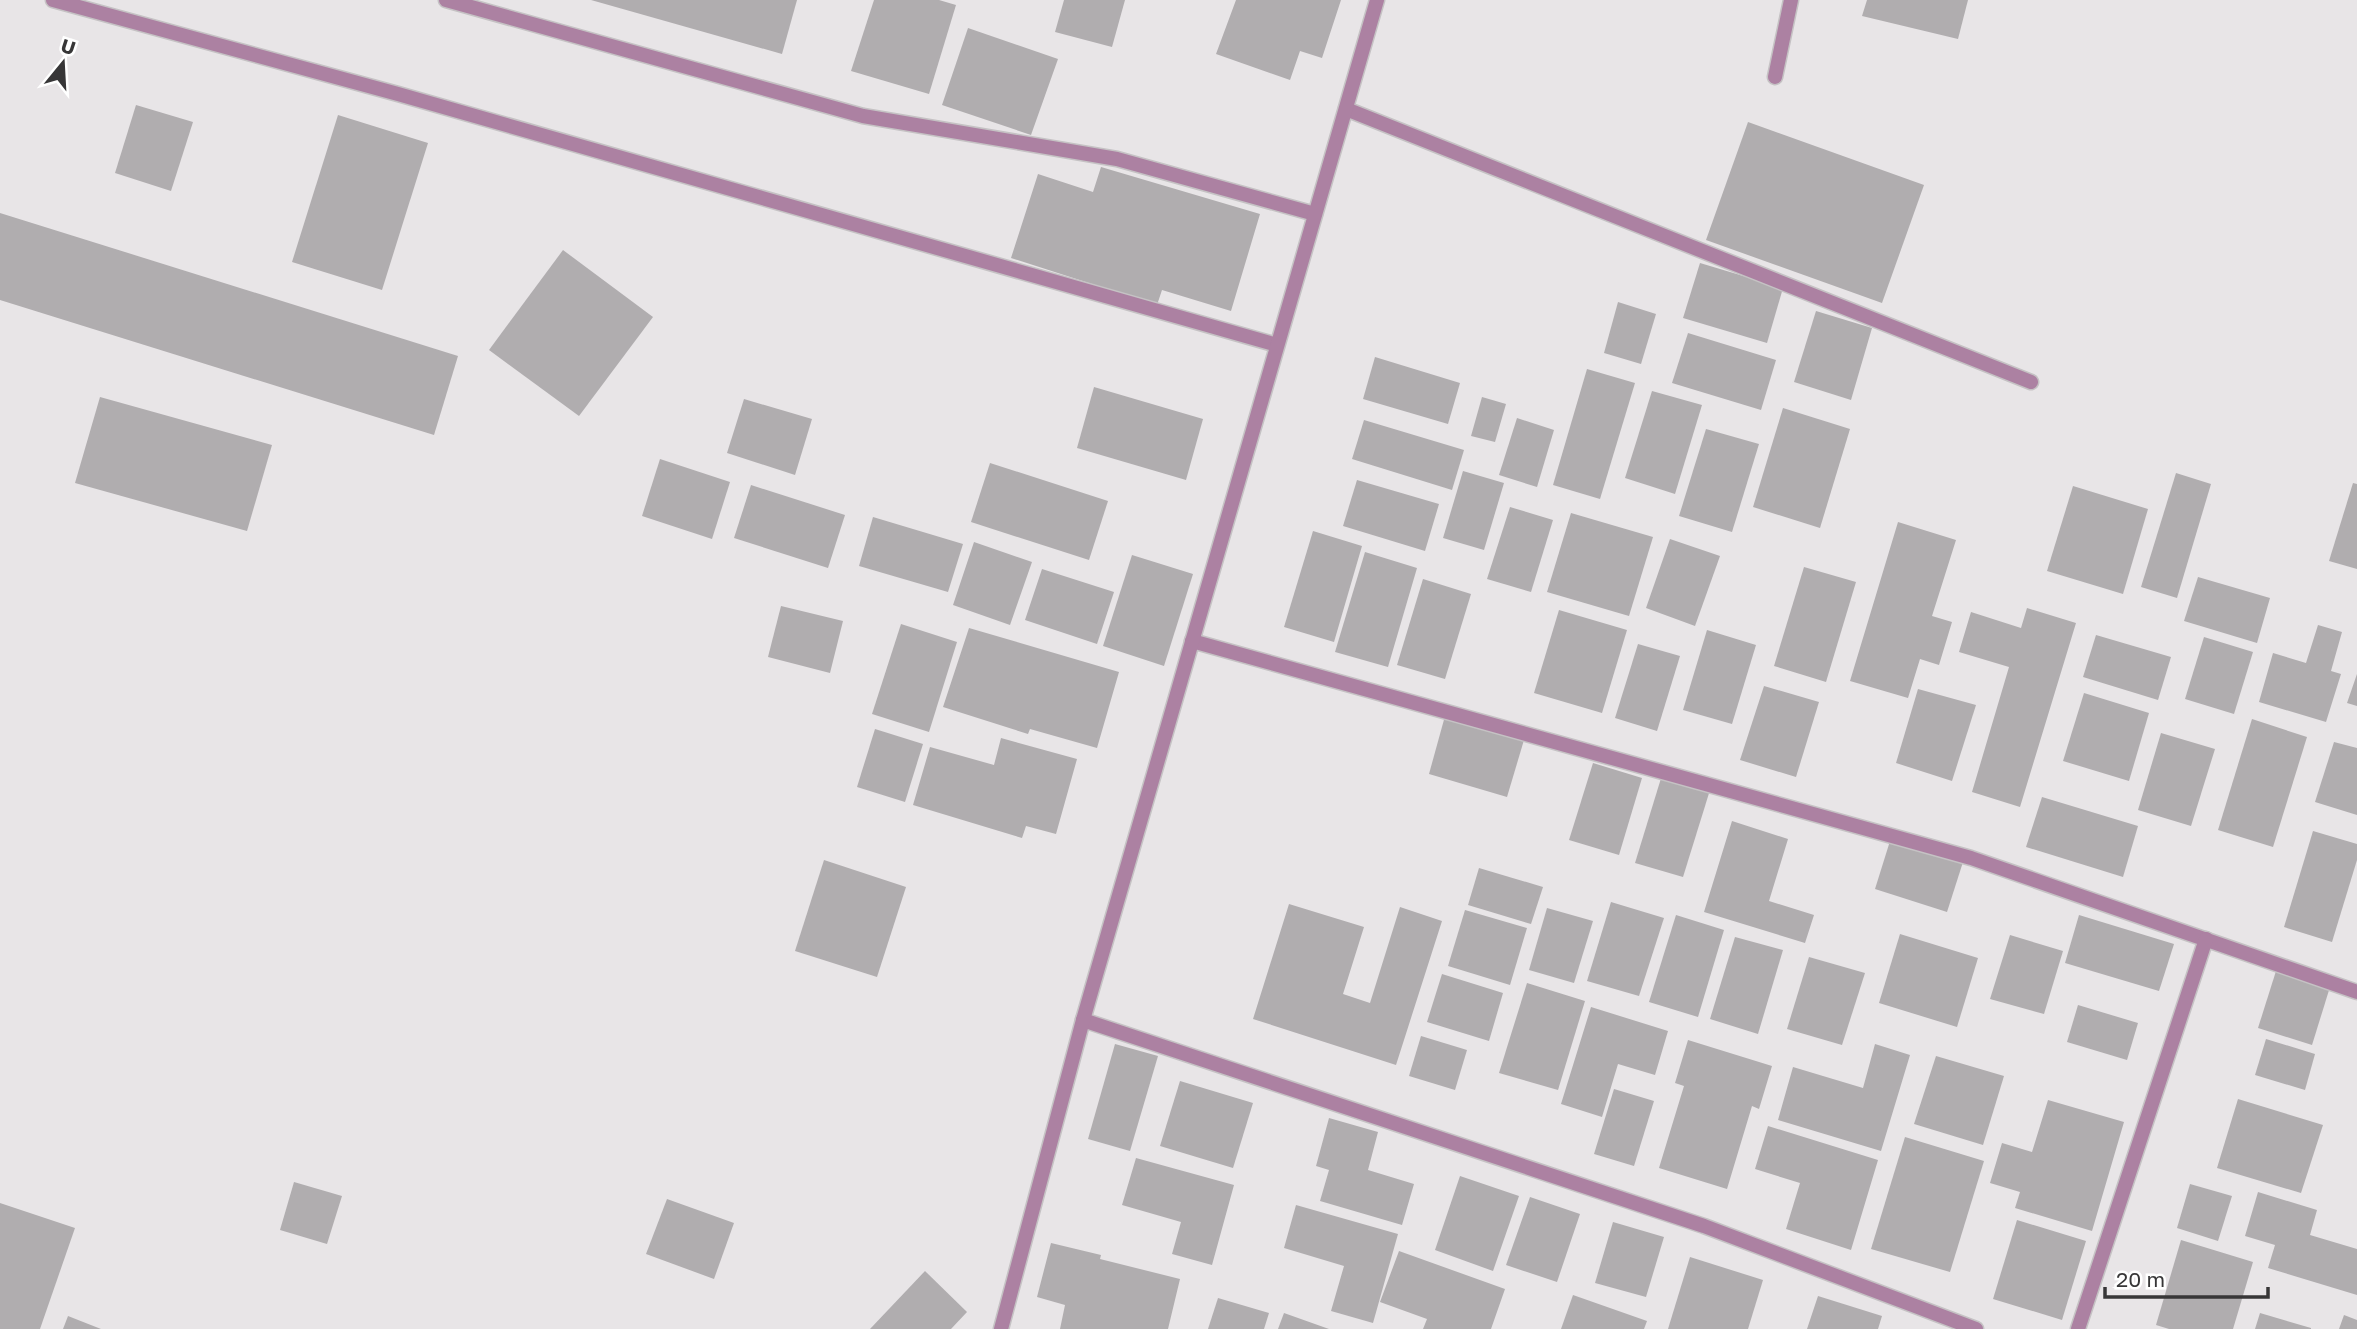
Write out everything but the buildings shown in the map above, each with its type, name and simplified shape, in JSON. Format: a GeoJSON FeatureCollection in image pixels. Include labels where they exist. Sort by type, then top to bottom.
{"type":"FeatureCollection","features":[{"type":"Feature","properties":{"kind":"street"},"geometry":{"type":"LineString","coordinates":[[53,0],[398,94],[1277,345]]}},
{"type":"Feature","properties":{"kind":"street"},"geometry":{"type":"LineString","coordinates":[[446,0],[863,116],[1117,159],[1315,214]]}},
{"type":"Feature","properties":{"kind":"street"},"geometry":{"type":"LineString","coordinates":[[1001,1329],[1083,1020],[1377,0]]}},
{"type":"Feature","properties":{"kind":"street"},"geometry":{"type":"LineString","coordinates":[[1775,77],[1791,0]]}},
{"type":"Feature","properties":{"kind":"street"},"geometry":{"type":"LineString","coordinates":[[1346,109],[2031,382]]}},
{"type":"Feature","properties":{"kind":"street"},"geometry":{"type":"LineString","coordinates":[[1192,641],[1971,858],[2357,992]]}},
{"type":"Feature","properties":{"kind":"street"},"geometry":{"type":"LineString","coordinates":[[2078,1329],[2206,939]]}},
{"type":"Feature","properties":{"kind":"street"},"geometry":{"type":"LineString","coordinates":[[1083,1020],[1704,1226],[1976,1329]]}}]}
